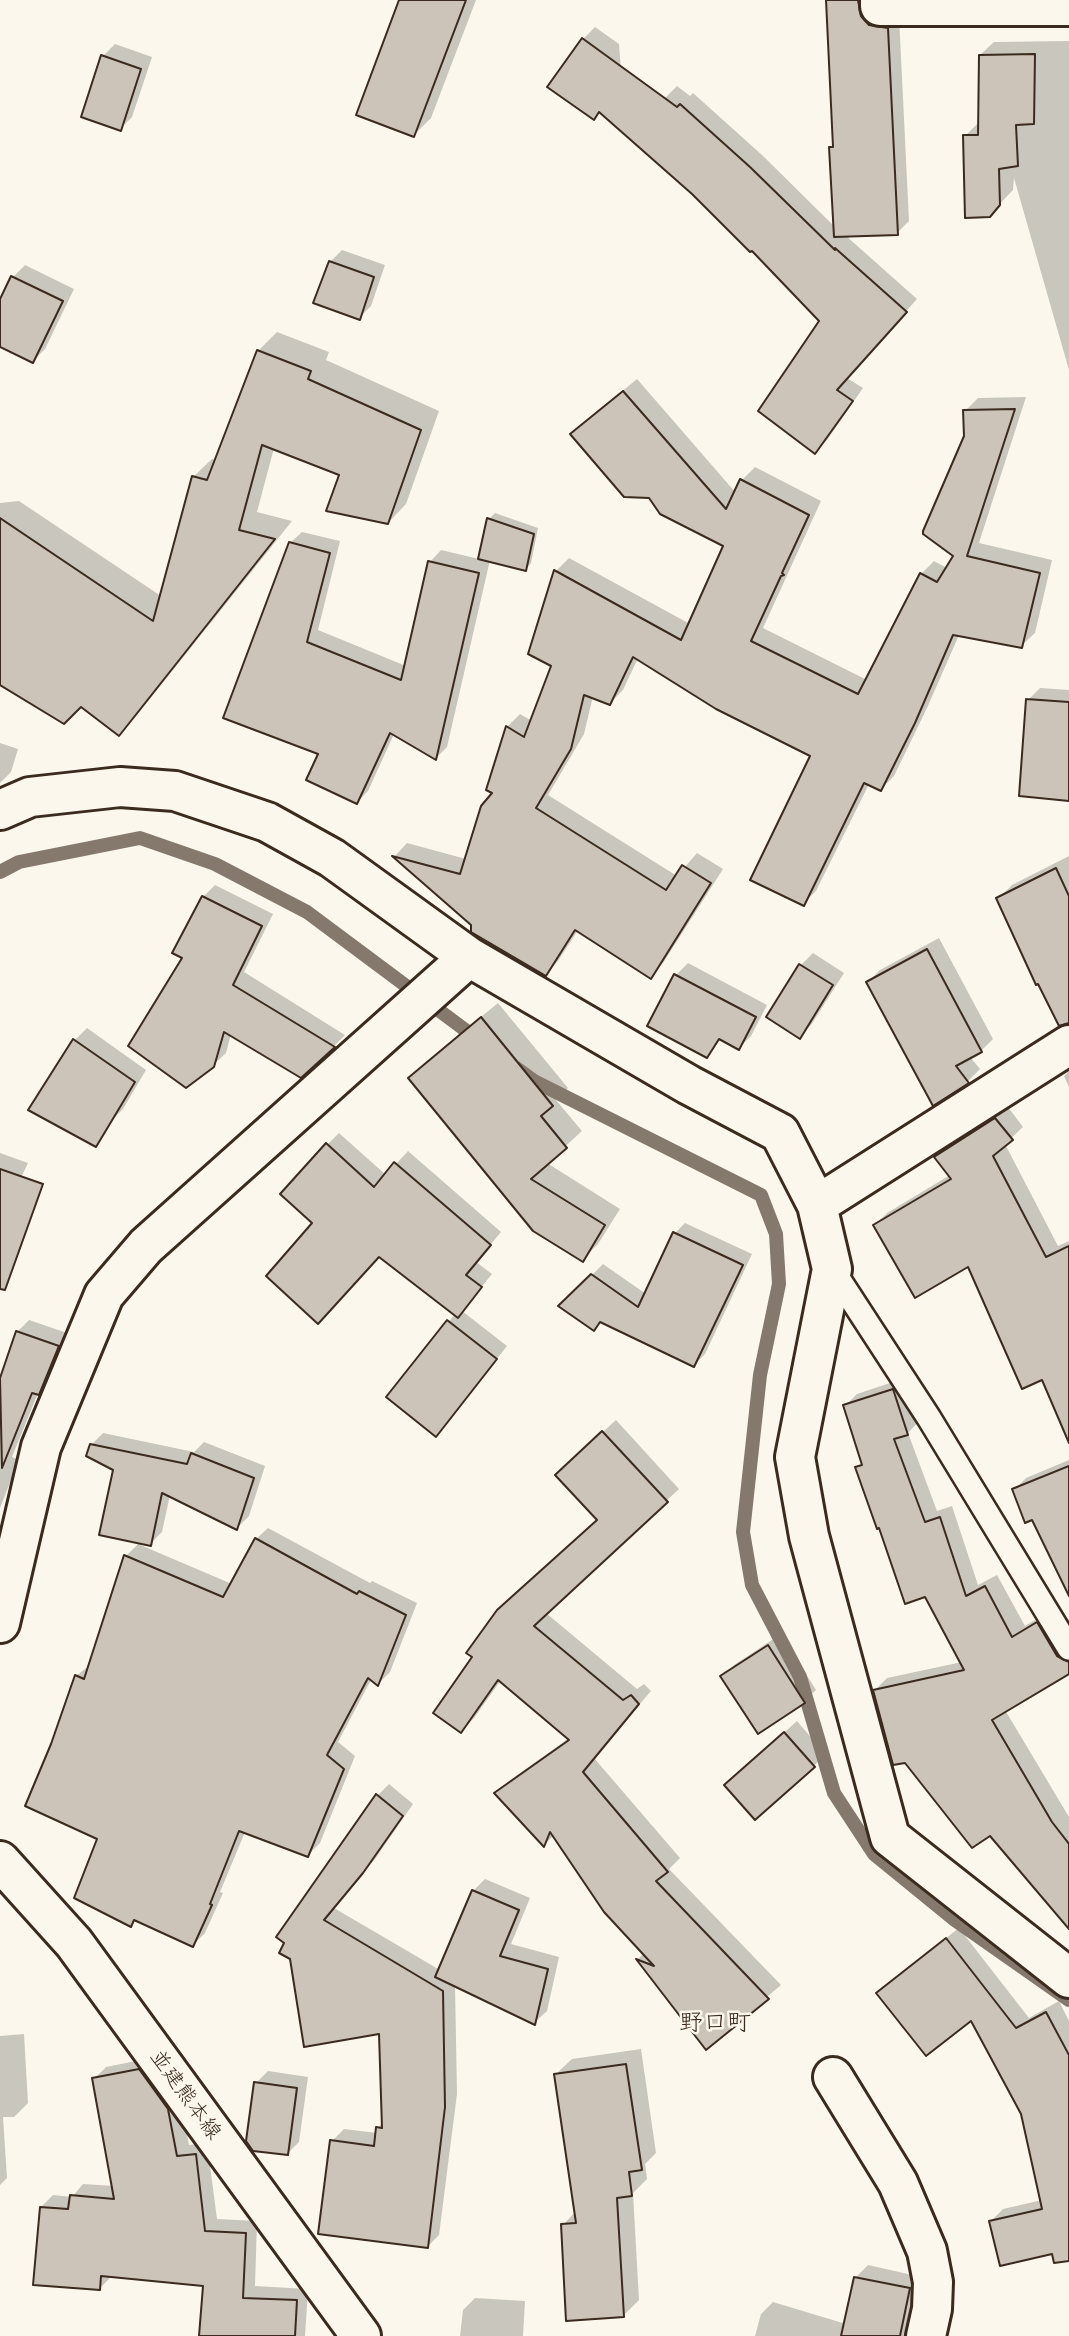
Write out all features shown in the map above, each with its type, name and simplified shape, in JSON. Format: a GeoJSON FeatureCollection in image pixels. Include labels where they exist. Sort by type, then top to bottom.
{"type":"FeatureCollection","features":[{"type":"Feature","properties":{"kind":"street"},"geometry":{"type":"LineString","coordinates":[[880,0],[880,6],[1069,6]]}},
{"type":"Feature","properties":{"kind":"street"},"geometry":{"type":"LineString","coordinates":[[0,810],[30,797],[120,787],[175,791],[267,822],[321,852],[469,957],[689,1085],[780,1133],[817,1205],[832,1269],[795,1457],[809,1536],[890,1836],[1069,1978]]}},
{"type":"Feature","properties":{"kind":"street"},"geometry":{"type":"LineString","coordinates":[[0,1623],[41,1447],[104,1295],[146,1246],[469,957]]}},
{"type":"Feature","properties":{"kind":"street"},"geometry":{"type":"LineString","coordinates":[[817,1205],[1069,1045]]}},
{"type":"Feature","properties":{"kind":"street","name":"並建熊本線"},"geometry":{"type":"LineString","coordinates":[[0,1861],[74,1943],[361,2336]]}},
{"type":"Feature","properties":{"kind":"street"},"geometry":{"type":"LineString","coordinates":[[833,2077],[898,2183],[927,2251],[933,2282],[932,2309],[926,2336]]}},
{"type":"Feature","properties":{"kind":"lane"},"geometry":{"type":"LineString","coordinates":[[832,1269],[929,1418],[1069,1648]]}},
{"type":"Feature","properties":{"kind":"building"},"geometry":{"type":"Polygon","coordinates":[[[399,0],[466,0],[414,137],[356,115],[399,0]]]}},
{"type":"Feature","properties":{"kind":"building"},"geometry":{"type":"Polygon","coordinates":[[[826,0],[858,0],[861,16],[869,25],[888,28],[898,235],[834,237],[826,0]]]}},
{"type":"Feature","properties":{"kind":"building"},"geometry":{"type":"Polygon","coordinates":[[[582,38],[677,107],[680,104],[750,167],[835,250],[907,312],[837,390],[853,401],[815,454],[758,411],[819,321],[752,251],[750,252],[692,194],[599,112],[594,120],[547,87],[582,38]]]}},
{"type":"Feature","properties":{"kind":"building"},"geometry":{"type":"Polygon","coordinates":[[[1035,54],[1034,124],[1016,125],[1018,166],[999,169],[1000,205],[990,217],[965,218],[963,135],[978,135],[979,55],[1035,54]]]}},
{"type":"Feature","properties":{"kind":"building"},"geometry":{"type":"Polygon","coordinates":[[[101,55],[141,69],[121,131],[81,117],[101,55]]]}},
{"type":"Feature","properties":{"kind":"building"},"geometry":{"type":"Polygon","coordinates":[[[329,261],[374,277],[360,320],[313,303],[329,261]]]}},
{"type":"Feature","properties":{"kind":"building"},"geometry":{"type":"Polygon","coordinates":[[[11,276],[63,301],[33,363],[0,347],[0,299],[11,276]]]}},
{"type":"Feature","properties":{"kind":"building"},"geometry":{"type":"Polygon","coordinates":[[[257,350],[311,371],[308,379],[421,430],[388,524],[326,511],[339,475],[262,445],[239,530],[275,539],[119,736],[81,707],[64,724],[0,685],[0,518],[153,621],[192,476],[207,480],[257,350]]]}},
{"type":"Feature","properties":{"kind":"building"},"geometry":{"type":"Polygon","coordinates":[[[623,391],[726,509],[740,479],[809,515],[782,573],[784,575],[781,576],[751,641],[858,694],[920,573],[937,582],[953,556],[923,534],[923,531],[964,436],[963,410],[1015,409],[967,556],[1040,573],[1022,648],[953,635],[915,723],[881,791],[864,783],[804,906],[750,880],[810,756],[716,709],[633,657],[610,705],[584,695],[571,749],[536,808],[666,890],[682,865],[711,883],[651,979],[575,930],[546,976],[471,932],[471,925],[392,856],[460,874],[481,806],[492,793],[486,790],[506,726],[524,737],[551,666],[528,654],[554,570],[681,640],[723,546],[660,514],[649,498],[624,497],[570,434],[623,391]]]}},
{"type":"Feature","properties":{"kind":"building"},"geometry":{"type":"Polygon","coordinates":[[[487,518],[534,534],[526,571],[478,559],[487,518]]]}},
{"type":"Feature","properties":{"kind":"building"},"geometry":{"type":"Polygon","coordinates":[[[289,542],[330,553],[307,642],[401,680],[428,561],[479,573],[436,760],[390,733],[357,804],[306,780],[318,754],[223,718],[289,542]]]}},
{"type":"Feature","properties":{"kind":"building"},"geometry":{"type":"Polygon","coordinates":[[[1026,699],[1069,702],[1069,801],[1019,796],[1026,699]]]}},
{"type":"Feature","properties":{"kind":"building"},"geometry":{"type":"Polygon","coordinates":[[[1056,868],[1069,896],[1069,1023],[1059,1026],[1038,984],[1036,985],[996,898],[1056,868]]]}},
{"type":"Feature","properties":{"kind":"building"},"geometry":{"type":"Polygon","coordinates":[[[202,896],[262,926],[233,985],[335,1047],[301,1078],[224,1032],[214,1067],[186,1088],[128,1046],[182,958],[172,953],[202,896]]]}},
{"type":"Feature","properties":{"kind":"building"},"geometry":{"type":"Polygon","coordinates":[[[927,949],[982,1052],[956,1066],[969,1083],[933,1106],[866,982],[927,949]]]}},
{"type":"Feature","properties":{"kind":"building"},"geometry":{"type":"Polygon","coordinates":[[[799,964],[833,985],[800,1039],[766,1017],[799,964]]]}},
{"type":"Feature","properties":{"kind":"building"},"geometry":{"type":"Polygon","coordinates":[[[674,974],[756,1017],[739,1050],[719,1039],[707,1058],[647,1026],[674,974]]]}},
{"type":"Feature","properties":{"kind":"building"},"geometry":{"type":"Polygon","coordinates":[[[481,1017],[553,1106],[541,1116],[567,1148],[531,1179],[605,1225],[583,1262],[533,1231],[408,1078],[481,1017]]]}},
{"type":"Feature","properties":{"kind":"building"},"geometry":{"type":"Polygon","coordinates":[[[73,1039],[135,1082],[96,1147],[28,1110],[73,1039]]]}},
{"type":"Feature","properties":{"kind":"building"},"geometry":{"type":"Polygon","coordinates":[[[995,1118],[1013,1140],[993,1156],[1046,1257],[1069,1246],[1069,1443],[1042,1380],[1022,1389],[968,1267],[915,1298],[873,1225],[951,1179],[934,1157],[995,1118]]]}},
{"type":"Feature","properties":{"kind":"building"},"geometry":{"type":"Polygon","coordinates":[[[326,1143],[374,1187],[394,1162],[491,1245],[466,1275],[482,1287],[458,1318],[379,1257],[318,1324],[266,1276],[312,1223],[280,1194],[326,1143]]]}},
{"type":"Feature","properties":{"kind":"building"},"geometry":{"type":"Polygon","coordinates":[[[0,1169],[43,1184],[5,1290],[0,1289],[0,1169]]]}},
{"type":"Feature","properties":{"kind":"building"},"geometry":{"type":"Polygon","coordinates":[[[673,1232],[743,1265],[694,1367],[600,1322],[594,1331],[558,1306],[591,1274],[638,1307],[673,1232]]]}},
{"type":"Feature","properties":{"kind":"building"},"geometry":{"type":"Polygon","coordinates":[[[447,1320],[497,1359],[436,1437],[386,1397],[447,1320]]]}},
{"type":"Feature","properties":{"kind":"building"},"geometry":{"type":"Polygon","coordinates":[[[16,1331],[59,1346],[39,1395],[32,1393],[2,1468],[0,1378],[16,1331]]]}},
{"type":"Feature","properties":{"kind":"building"},"geometry":{"type":"Polygon","coordinates":[[[893,1389],[908,1435],[894,1439],[925,1522],[940,1517],[966,1596],[985,1586],[1012,1637],[1037,1622],[1057,1656],[1069,1662],[1069,1674],[992,1720],[1052,1822],[1069,1844],[1069,1929],[990,1836],[972,1848],[905,1763],[893,1765],[873,1690],[964,1670],[925,1597],[905,1604],[855,1467],[862,1465],[843,1405],[893,1389]]]}},
{"type":"Feature","properties":{"kind":"building"},"geometry":{"type":"Polygon","coordinates":[[[602,1431],[668,1502],[534,1626],[623,1700],[631,1695],[639,1704],[583,1772],[668,1872],[656,1881],[769,1999],[706,2050],[636,1959],[654,1966],[604,1912],[550,1832],[544,1847],[494,1793],[569,1740],[498,1680],[461,1733],[433,1713],[472,1657],[466,1653],[497,1610],[597,1520],[555,1475],[602,1431]]]}},
{"type":"Feature","properties":{"kind":"building"},"geometry":{"type":"Polygon","coordinates":[[[90,1444],[187,1464],[191,1453],[254,1478],[237,1530],[162,1493],[151,1546],[99,1535],[113,1470],[86,1456],[90,1444]]]}},
{"type":"Feature","properties":{"kind":"building"},"geometry":{"type":"Polygon","coordinates":[[[1069,1466],[1069,1596],[1032,1520],[1025,1523],[1012,1489],[1069,1466]]]}},
{"type":"Feature","properties":{"kind":"building"},"geometry":{"type":"Polygon","coordinates":[[[255,1538],[357,1594],[359,1591],[406,1615],[378,1686],[368,1678],[327,1755],[344,1769],[308,1857],[239,1831],[210,1904],[212,1905],[193,1947],[134,1920],[131,1927],[74,1898],[97,1839],[25,1806],[51,1744],[75,1675],[84,1679],[124,1555],[223,1597],[255,1538]]]}},
{"type":"Feature","properties":{"kind":"building"},"geometry":{"type":"Polygon","coordinates":[[[768,1645],[805,1703],[758,1734],[720,1676],[768,1645]]]}},
{"type":"Feature","properties":{"kind":"building"},"geometry":{"type":"Polygon","coordinates":[[[784,1732],[815,1767],[755,1820],[724,1785],[784,1732]]]}},
{"type":"Feature","properties":{"kind":"building"},"geometry":{"type":"Polygon","coordinates":[[[376,1794],[403,1816],[363,1873],[324,1920],[443,1991],[445,2107],[428,2248],[318,2234],[330,2140],[374,2146],[376,2127],[382,2128],[379,2034],[304,2047],[290,1959],[279,1953],[284,1943],[276,1937],[376,1794]]]}},
{"type":"Feature","properties":{"kind":"building"},"geometry":{"type":"Polygon","coordinates":[[[472,1890],[519,1910],[500,1956],[548,1969],[535,2025],[435,1977],[472,1890]]]}},
{"type":"Feature","properties":{"kind":"building"},"geometry":{"type":"Polygon","coordinates":[[[946,1938],[1016,2028],[1046,2012],[1069,2055],[1069,2261],[1054,2263],[1052,2254],[1000,2266],[989,2221],[1042,2209],[1021,2114],[971,2021],[926,2056],[876,1993],[946,1938]]]}},
{"type":"Feature","properties":{"kind":"building"},"geometry":{"type":"Polygon","coordinates":[[[626,2064],[642,2170],[629,2172],[632,2196],[617,2198],[624,2317],[566,2321],[561,2224],[576,2223],[554,2074],[626,2064]]]}},
{"type":"Feature","properties":{"kind":"building"},"geometry":{"type":"Polygon","coordinates":[[[139,2069],[168,2109],[177,2156],[196,2154],[205,2231],[246,2233],[243,2298],[297,2300],[295,2336],[199,2336],[203,2286],[101,2276],[100,2290],[33,2285],[40,2207],[68,2209],[70,2195],[114,2199],[92,2078],[139,2069]]]}},
{"type":"Feature","properties":{"kind":"building"},"geometry":{"type":"Polygon","coordinates":[[[254,2082],[297,2088],[288,2155],[253,2151],[246,2141],[254,2082]]]}},
{"type":"Feature","properties":{"kind":"building"},"geometry":{"type":"Polygon","coordinates":[[[854,2277],[910,2288],[900,2336],[841,2336],[854,2277]]]}},
{"type":"Feature","properties":{"kind":"waterway"},"geometry":{"type":"LineString","coordinates":[[0,872],[19,862],[140,838],[215,864],[307,912],[480,1041]]}},
{"type":"Feature","properties":{"kind":"waterway"},"geometry":{"type":"LineString","coordinates":[[516,1068],[534,1081],[761,1195],[776,1234],[779,1284],[760,1375],[743,1532],[752,1585],[800,1677],[834,1793],[874,1854],[955,1920],[1069,2000]]}},
{"type":"Feature","properties":{"kind":"district","name":"野口町"},"geometry":{"type":"Point","coordinates":[715,2024]}}]}
